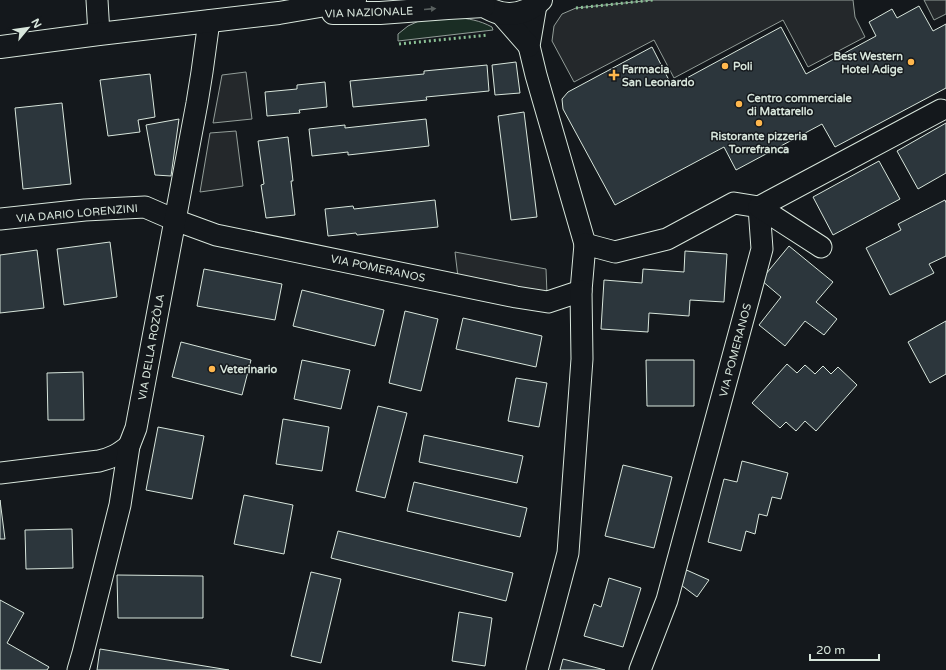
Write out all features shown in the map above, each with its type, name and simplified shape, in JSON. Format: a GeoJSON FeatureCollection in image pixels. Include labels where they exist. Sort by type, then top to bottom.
{"type":"FeatureCollection","features":[{"type":"Feature","properties":{"kind":"main road","name":"VIA NAZIONALE"},"geometry":{"type":"LineString","coordinates":[[0,47],[279,13],[355,0]]}},
{"type":"Feature","properties":{"kind":"main road","name":"VIA NAZIONALE"},"geometry":{"type":"LineString","coordinates":[[279,13],[380,13],[487,6],[512,14],[525,11],[538,3]]}},
{"type":"Feature","properties":{"kind":"street"},"geometry":{"type":"LineString","coordinates":[[97,0],[99,34]]}},
{"type":"Feature","properties":{"kind":"street"},"geometry":{"type":"LineString","coordinates":[[537,670],[568,553],[582,359],[581,291],[585,244],[529,46],[538,3]]}},
{"type":"Feature","properties":{"kind":"street"},"geometry":{"type":"LineString","coordinates":[[487,6],[529,46]]}},
{"type":"Feature","properties":{"kind":"street","name":"VIA DELLA ROZÒLA"},"geometry":{"type":"LineString","coordinates":[[78,670],[120,505],[130,446],[136,428],[201,80],[209,21]]}},
{"type":"Feature","properties":{"kind":"street"},"geometry":{"type":"LineString","coordinates":[[760,207],[940,110]]}},
{"type":"Feature","properties":{"kind":"street"},"geometry":{"type":"LineString","coordinates":[[585,244],[615,252],[667,239],[734,203],[760,207],[821,247]]}},
{"type":"Feature","properties":{"kind":"street","name":"VIA DARIO LORENZINI"},"geometry":{"type":"LineString","coordinates":[[0,220],[85,210],[145,207],[175,220]]}},
{"type":"Feature","properties":{"kind":"street","name":"VIA POMERANOS"},"geometry":{"type":"LineString","coordinates":[[640,670],[667,600],[762,249],[760,207]]}},
{"type":"Feature","properties":{"kind":"street","name":"VIA POMERANOS"},"geometry":{"type":"LineString","coordinates":[[175,220],[216,235],[516,297],[548,302],[581,291]]}},
{"type":"Feature","properties":{"kind":"street"},"geometry":{"type":"LineString","coordinates":[[0,473],[99,461],[120,454],[130,446]]}},
{"type":"Feature","properties":{"kind":"green space"},"geometry":{"type":"Polygon","coordinates":[[[455,17],[483,23],[492,27],[493,30],[398,41],[398,34],[408,26],[421,20],[455,17]]]}},
{"type":"Feature","properties":{"kind":"shaded area"},"geometry":{"type":"Polygon","coordinates":[[[653,0],[853,0],[855,17],[865,37],[808,67],[783,20],[674,78],[654,40],[574,82],[552,41],[554,26],[562,14],[576,8],[653,0]]]}},
{"type":"Feature","properties":{"kind":"shaded area"},"geometry":{"type":"Polygon","coordinates":[[[924,0],[946,0],[946,14],[934,20],[924,0]]]}},
{"type":"Feature","properties":{"kind":"shaded area"},"geometry":{"type":"Polygon","coordinates":[[[246,72],[252,119],[213,123],[222,75],[246,72]]]}},
{"type":"Feature","properties":{"kind":"shaded area"},"geometry":{"type":"Polygon","coordinates":[[[236,131],[243,186],[200,192],[210,133],[236,131]]]}},
{"type":"Feature","properties":{"kind":"shaded area"},"geometry":{"type":"Polygon","coordinates":[[[455,252],[546,269],[547,294],[458,277],[455,252]]]}},
{"type":"Feature","properties":{"kind":"building","name":"Centro commerciale di Mattarello"},"geometry":{"type":"Polygon","coordinates":[[[919,6],[933,31],[946,24],[946,88],[835,147],[822,124],[736,170],[724,147],[615,205],[563,109],[562,99],[568,92],[652,47],[672,86],[781,27],[806,74],[876,36],[869,22],[892,9],[897,18],[919,6]]]}},
{"type":"Feature","properties":{"kind":"building"},"geometry":{"type":"Polygon","coordinates":[[[516,62],[520,93],[495,95],[492,65],[516,62]]]}},
{"type":"Feature","properties":{"kind":"building"},"geometry":{"type":"Polygon","coordinates":[[[487,65],[489,91],[426,97],[427,100],[353,107],[350,81],[424,74],[424,71],[487,65]]]}},
{"type":"Feature","properties":{"kind":"building"},"geometry":{"type":"Polygon","coordinates":[[[150,74],[155,117],[138,120],[140,132],[108,136],[100,80],[150,74]]]}},
{"type":"Feature","properties":{"kind":"building"},"geometry":{"type":"Polygon","coordinates":[[[325,82],[327,107],[299,110],[300,113],[267,116],[265,92],[297,89],[297,85],[325,82]]]}},
{"type":"Feature","properties":{"kind":"building"},"geometry":{"type":"Polygon","coordinates":[[[62,103],[71,184],[23,189],[15,108],[62,103]]]}},
{"type":"Feature","properties":{"kind":"building"},"geometry":{"type":"Polygon","coordinates":[[[524,112],[537,217],[511,220],[498,116],[524,112]]]}},
{"type":"Feature","properties":{"kind":"building"},"geometry":{"type":"Polygon","coordinates":[[[179,119],[171,176],[155,175],[146,125],[179,119]]]}},
{"type":"Feature","properties":{"kind":"building"},"geometry":{"type":"Polygon","coordinates":[[[426,119],[429,146],[348,155],[348,152],[312,156],[309,129],[345,125],[345,128],[426,119]]]}},
{"type":"Feature","properties":{"kind":"building"},"geometry":{"type":"Polygon","coordinates":[[[946,123],[946,173],[918,189],[897,151],[946,123]]]}},
{"type":"Feature","properties":{"kind":"building"},"geometry":{"type":"Polygon","coordinates":[[[288,137],[295,215],[266,218],[261,185],[264,184],[258,141],[288,137]]]}},
{"type":"Feature","properties":{"kind":"building"},"geometry":{"type":"Polygon","coordinates":[[[879,161],[900,199],[833,235],[813,197],[879,161]]]}},
{"type":"Feature","properties":{"kind":"building"},"geometry":{"type":"Polygon","coordinates":[[[435,200],[438,227],[357,235],[356,233],[328,236],[325,209],[353,206],[354,209],[435,200]]]}},
{"type":"Feature","properties":{"kind":"building"},"geometry":{"type":"Polygon","coordinates":[[[945,200],[946,256],[929,264],[934,273],[890,295],[866,248],[901,230],[898,224],[945,200]]]}},
{"type":"Feature","properties":{"kind":"building"},"geometry":{"type":"Polygon","coordinates":[[[110,242],[117,297],[64,305],[57,249],[110,242]]]}},
{"type":"Feature","properties":{"kind":"building"},"geometry":{"type":"Polygon","coordinates":[[[789,246],[833,282],[816,302],[837,319],[824,335],[805,321],[785,346],[759,325],[781,297],[761,280],[789,246]]]}},
{"type":"Feature","properties":{"kind":"building"},"geometry":{"type":"Polygon","coordinates":[[[37,250],[44,308],[0,313],[0,255],[37,250]]]}},
{"type":"Feature","properties":{"kind":"building"},"geometry":{"type":"Polygon","coordinates":[[[685,251],[727,254],[724,302],[690,300],[689,316],[649,313],[648,332],[601,329],[604,280],[642,283],[643,269],[684,272],[685,251]]]}},
{"type":"Feature","properties":{"kind":"building"},"geometry":{"type":"Polygon","coordinates":[[[204,269],[282,284],[275,320],[197,306],[204,269]]]}},
{"type":"Feature","properties":{"kind":"building"},"geometry":{"type":"Polygon","coordinates":[[[302,290],[384,310],[375,346],[293,326],[302,290]]]}},
{"type":"Feature","properties":{"kind":"building"},"geometry":{"type":"Polygon","coordinates":[[[405,311],[438,319],[421,391],[389,383],[405,311]]]}},
{"type":"Feature","properties":{"kind":"building"},"geometry":{"type":"Polygon","coordinates":[[[463,318],[542,336],[536,367],[456,349],[463,318]]]}},
{"type":"Feature","properties":{"kind":"building"},"geometry":{"type":"Polygon","coordinates":[[[946,321],[946,374],[930,383],[908,342],[946,321]]]}},
{"type":"Feature","properties":{"kind":"building","name":"Veterinario"},"geometry":{"type":"Polygon","coordinates":[[[181,342],[251,360],[242,395],[172,377],[181,342]]]}},
{"type":"Feature","properties":{"kind":"building"},"geometry":{"type":"Polygon","coordinates":[[[302,360],[350,370],[341,409],[294,399],[302,360]]]}},
{"type":"Feature","properties":{"kind":"building"},"geometry":{"type":"Polygon","coordinates":[[[646,360],[694,360],[694,406],[647,406],[646,360]]]}},
{"type":"Feature","properties":{"kind":"building"},"geometry":{"type":"Polygon","coordinates":[[[787,364],[797,373],[805,365],[815,374],[823,366],[831,374],[838,367],[857,385],[816,431],[805,421],[796,431],[786,422],[780,428],[752,403],[787,364]]]}},
{"type":"Feature","properties":{"kind":"building"},"geometry":{"type":"Polygon","coordinates":[[[83,372],[84,420],[48,420],[47,373],[83,372]]]}},
{"type":"Feature","properties":{"kind":"building"},"geometry":{"type":"Polygon","coordinates":[[[516,378],[547,383],[539,427],[508,421],[516,378]]]}},
{"type":"Feature","properties":{"kind":"building"},"geometry":{"type":"Polygon","coordinates":[[[378,406],[407,413],[385,498],[356,491],[378,406]]]}},
{"type":"Feature","properties":{"kind":"building"},"geometry":{"type":"Polygon","coordinates":[[[283,419],[329,427],[322,471],[276,464],[283,419]]]}},
{"type":"Feature","properties":{"kind":"building"},"geometry":{"type":"Polygon","coordinates":[[[158,427],[204,436],[192,499],[146,490],[158,427]]]}},
{"type":"Feature","properties":{"kind":"building"},"geometry":{"type":"Polygon","coordinates":[[[424,435],[523,456],[517,483],[419,462],[424,435]]]}},
{"type":"Feature","properties":{"kind":"building"},"geometry":{"type":"Polygon","coordinates":[[[742,461],[788,473],[781,499],[772,497],[767,516],[759,514],[755,534],[746,531],[741,551],[708,542],[724,479],[737,482],[742,461]]]}},
{"type":"Feature","properties":{"kind":"building"},"geometry":{"type":"Polygon","coordinates":[[[623,465],[672,477],[654,548],[605,536],[623,465]]]}},
{"type":"Feature","properties":{"kind":"building"},"geometry":{"type":"Polygon","coordinates":[[[414,482],[527,508],[520,537],[407,511],[414,482]]]}},
{"type":"Feature","properties":{"kind":"building"},"geometry":{"type":"Polygon","coordinates":[[[244,495],[293,505],[284,554],[234,544],[244,495]]]}},
{"type":"Feature","properties":{"kind":"building"},"geometry":{"type":"Polygon","coordinates":[[[0,500],[5,539],[0,539],[0,500]]]}},
{"type":"Feature","properties":{"kind":"building"},"geometry":{"type":"Polygon","coordinates":[[[72,529],[73,568],[26,569],[25,530],[72,529]]]}},
{"type":"Feature","properties":{"kind":"building"},"geometry":{"type":"Polygon","coordinates":[[[338,531],[513,573],[506,601],[331,558],[338,531]]]}},
{"type":"Feature","properties":{"kind":"building"},"geometry":{"type":"Polygon","coordinates":[[[682,568],[709,580],[697,597],[677,582],[682,568]]]}},
{"type":"Feature","properties":{"kind":"building"},"geometry":{"type":"Polygon","coordinates":[[[311,572],[341,579],[321,663],[291,656],[311,572]]]}},
{"type":"Feature","properties":{"kind":"building"},"geometry":{"type":"Polygon","coordinates":[[[117,575],[203,576],[203,618],[118,618],[117,575]]]}},
{"type":"Feature","properties":{"kind":"building"},"geometry":{"type":"Polygon","coordinates":[[[609,578],[641,588],[623,647],[584,636],[594,604],[601,607],[609,578]]]}},
{"type":"Feature","properties":{"kind":"building"},"geometry":{"type":"Polygon","coordinates":[[[0,600],[24,613],[7,643],[49,667],[47,670],[0,670],[0,600]]]}},
{"type":"Feature","properties":{"kind":"building"},"geometry":{"type":"Polygon","coordinates":[[[459,612],[492,618],[485,666],[452,661],[459,612]]]}},
{"type":"Feature","properties":{"kind":"building"},"geometry":{"type":"Polygon","coordinates":[[[100,649],[229,670],[97,670],[100,649]]]}},
{"type":"Feature","properties":{"kind":"building"},"geometry":{"type":"Polygon","coordinates":[[[563,659],[605,670],[560,670],[563,659]]]}},
{"type":"Feature","properties":{"kind":"hedge"},"geometry":{"type":"LineString","coordinates":[[576,8],[653,0]]}},
{"type":"Feature","properties":{"kind":"hedge"},"geometry":{"type":"LineString","coordinates":[[399,44],[488,35]]}},
{"type":"Feature","properties":{"kind":"place","name":"Best Western Hotel Adige"},"geometry":{"type":"Point","coordinates":[911,62]}},
{"type":"Feature","properties":{"kind":"place","name":"Poli"},"geometry":{"type":"Point","coordinates":[725,66]}},
{"type":"Feature","properties":{"kind":"place","name":"Farmacia San Leonardo"},"geometry":{"type":"Point","coordinates":[614,75]}},
{"type":"Feature","properties":{"kind":"place","name":"Centro commerciale di Mattarello"},"geometry":{"type":"Point","coordinates":[739,104]}},
{"type":"Feature","properties":{"kind":"place","name":"Ristorante pizzeria Torrefranca"},"geometry":{"type":"Point","coordinates":[759,123]}},
{"type":"Feature","properties":{"kind":"place","name":"Veterinario"},"geometry":{"type":"Point","coordinates":[212,369]}}]}
